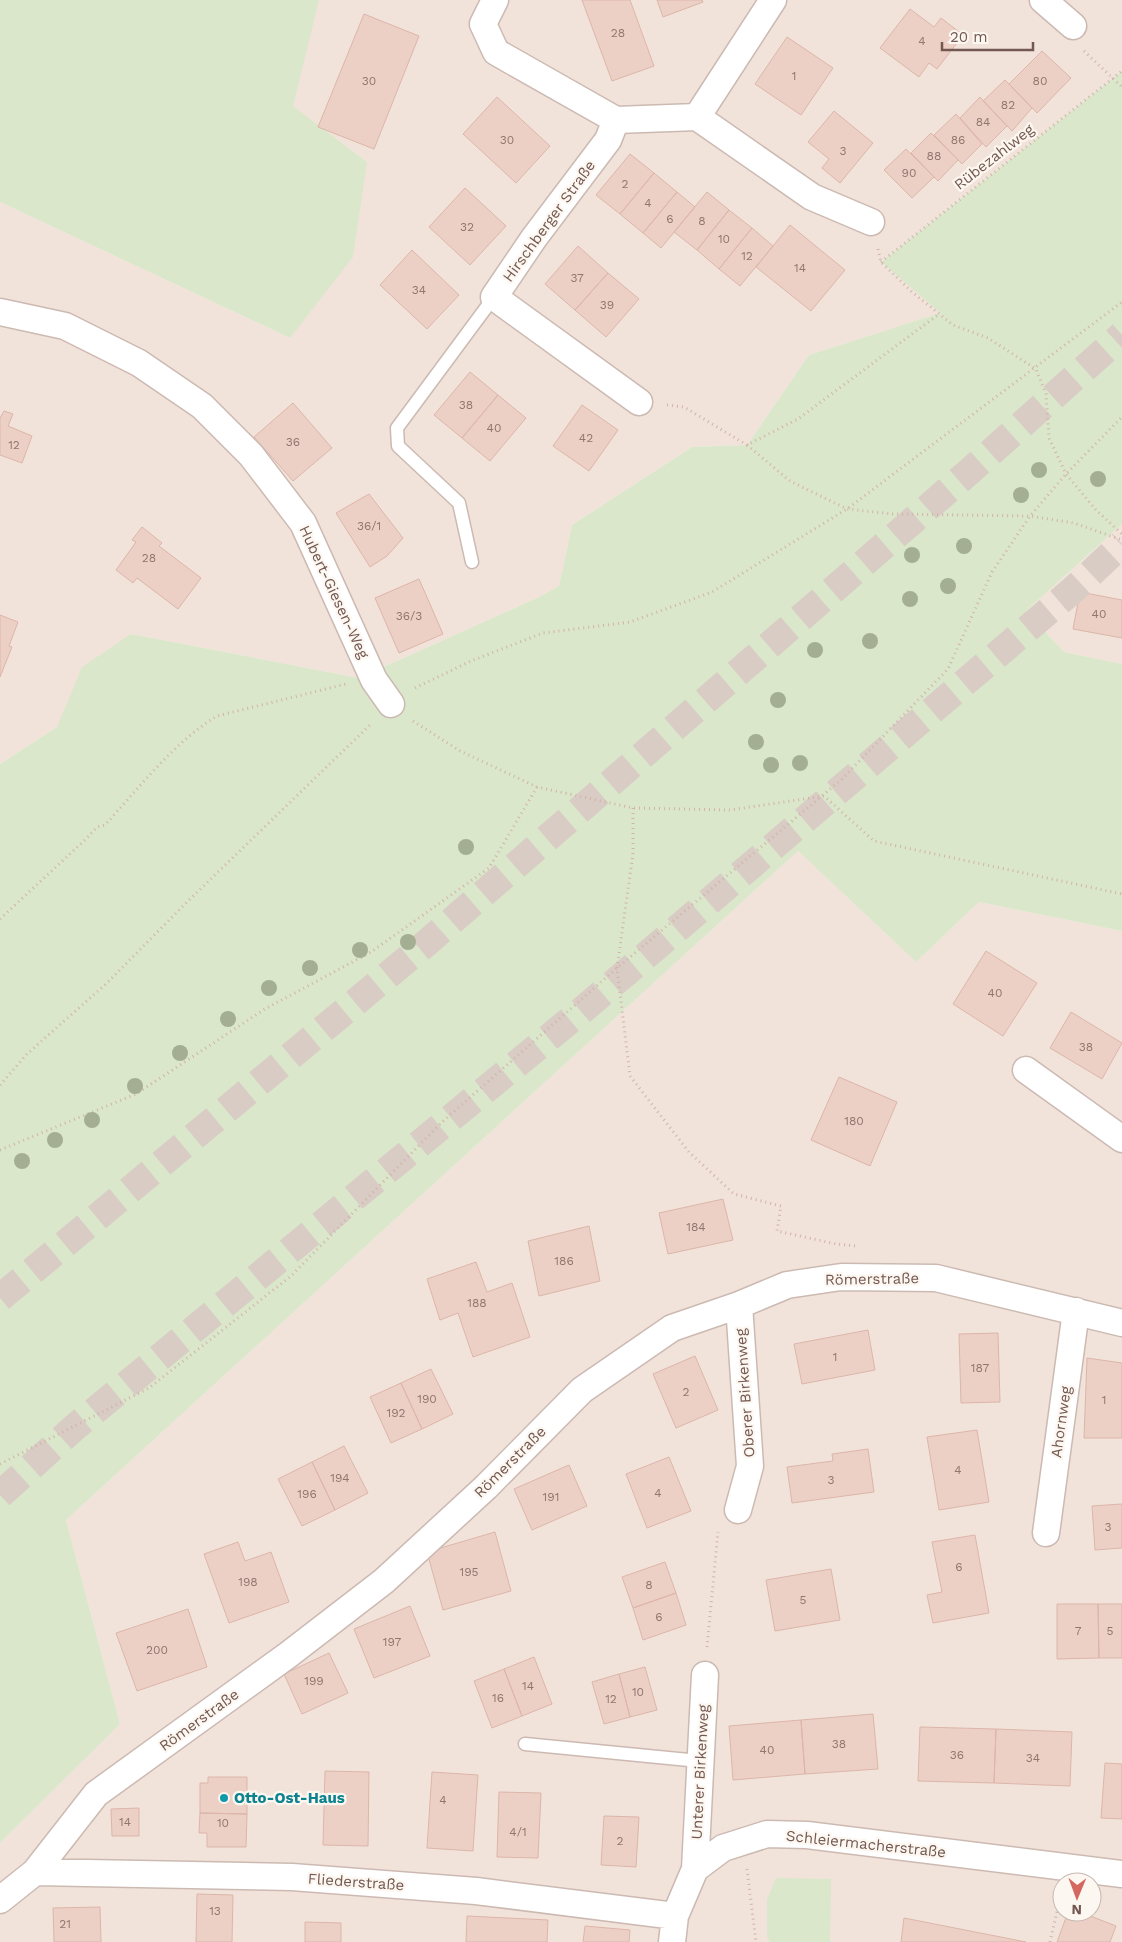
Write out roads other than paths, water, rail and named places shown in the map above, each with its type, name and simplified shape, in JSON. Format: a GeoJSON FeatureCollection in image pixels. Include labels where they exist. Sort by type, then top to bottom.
{"type":"FeatureCollection","features":[{"type":"Feature","properties":{"kind":"street"},"geometry":{"type":"LineString","coordinates":[[496,0],[483,24],[496,52],[616,120],[697,118],[812,197],[871,222]]}},
{"type":"Feature","properties":{"kind":"street"},"geometry":{"type":"LineString","coordinates":[[697,118],[774,0]]}},
{"type":"Feature","properties":{"kind":"street"},"geometry":{"type":"LineString","coordinates":[[1042,0],[1073,26]]}},
{"type":"Feature","properties":{"kind":"street","name":"Hirschberger Straße"},"geometry":{"type":"LineString","coordinates":[[616,120],[608,140],[534,238],[494,297],[640,402]]}},
{"type":"Feature","properties":{"kind":"street","name":"Hubert-Giesen-Weg"},"geometry":{"type":"LineString","coordinates":[[0,312],[65,326],[139,363],[202,406],[251,455],[303,523],[374,680],[391,704]]}},
{"type":"Feature","properties":{"kind":"street"},"geometry":{"type":"LineString","coordinates":[[1026,1070],[1122,1139]]}},
{"type":"Feature","properties":{"kind":"street","name":"Römerstraße"},"geometry":{"type":"LineString","coordinates":[[0,1900],[35,1872],[96,1794],[280,1661],[384,1581],[486,1487],[582,1390],[672,1328],[739,1305],[787,1285],[841,1277],[936,1278],[1122,1323]]}},
{"type":"Feature","properties":{"kind":"street","name":"Oberer Birkenweg"},"geometry":{"type":"LineString","coordinates":[[738,1510],[750,1466],[739,1305]]}},
{"type":"Feature","properties":{"kind":"street","name":"Ahornweg"},"geometry":{"type":"LineString","coordinates":[[1046,1533],[1076,1311]]}},
{"type":"Feature","properties":{"kind":"street","name":"Unterer Birkenweg"},"geometry":{"type":"LineString","coordinates":[[695,1869],[705,1675]]}},
{"type":"Feature","properties":{"kind":"street","name":"Schleiermacherstraße"},"geometry":{"type":"LineString","coordinates":[[695,1869],[723,1848],[767,1834],[807,1835],[1122,1874]]}},
{"type":"Feature","properties":{"kind":"street"},"geometry":{"type":"LineString","coordinates":[[672,1942],[675,1916],[695,1869]]}},
{"type":"Feature","properties":{"kind":"street","name":"Fliederstraße"},"geometry":{"type":"LineString","coordinates":[[35,1872],[302,1878],[476,1891],[675,1916]]}},
{"type":"Feature","properties":{"kind":"lane"},"geometry":{"type":"LineString","coordinates":[[472,562],[459,503],[398,446],[397,428],[494,297]]}},
{"type":"Feature","properties":{"kind":"lane"},"geometry":{"type":"LineString","coordinates":[[525,1744],[700,1761]]}},
{"type":"Feature","properties":{"kind":"tunnel"},"geometry":{"type":"LineString","coordinates":[[0,1298],[423,946],[970,471],[1122,335]]}},
{"type":"Feature","properties":{"kind":"tunnel"},"geometry":{"type":"LineString","coordinates":[[0,1495],[75,1427],[580,1012],[1074,589],[1122,544]]}},
{"type":"Feature","properties":{"kind":"place","name":"Otto-Ost-Haus"},"geometry":{"type":"Point","coordinates":[224,1798]}}]}
